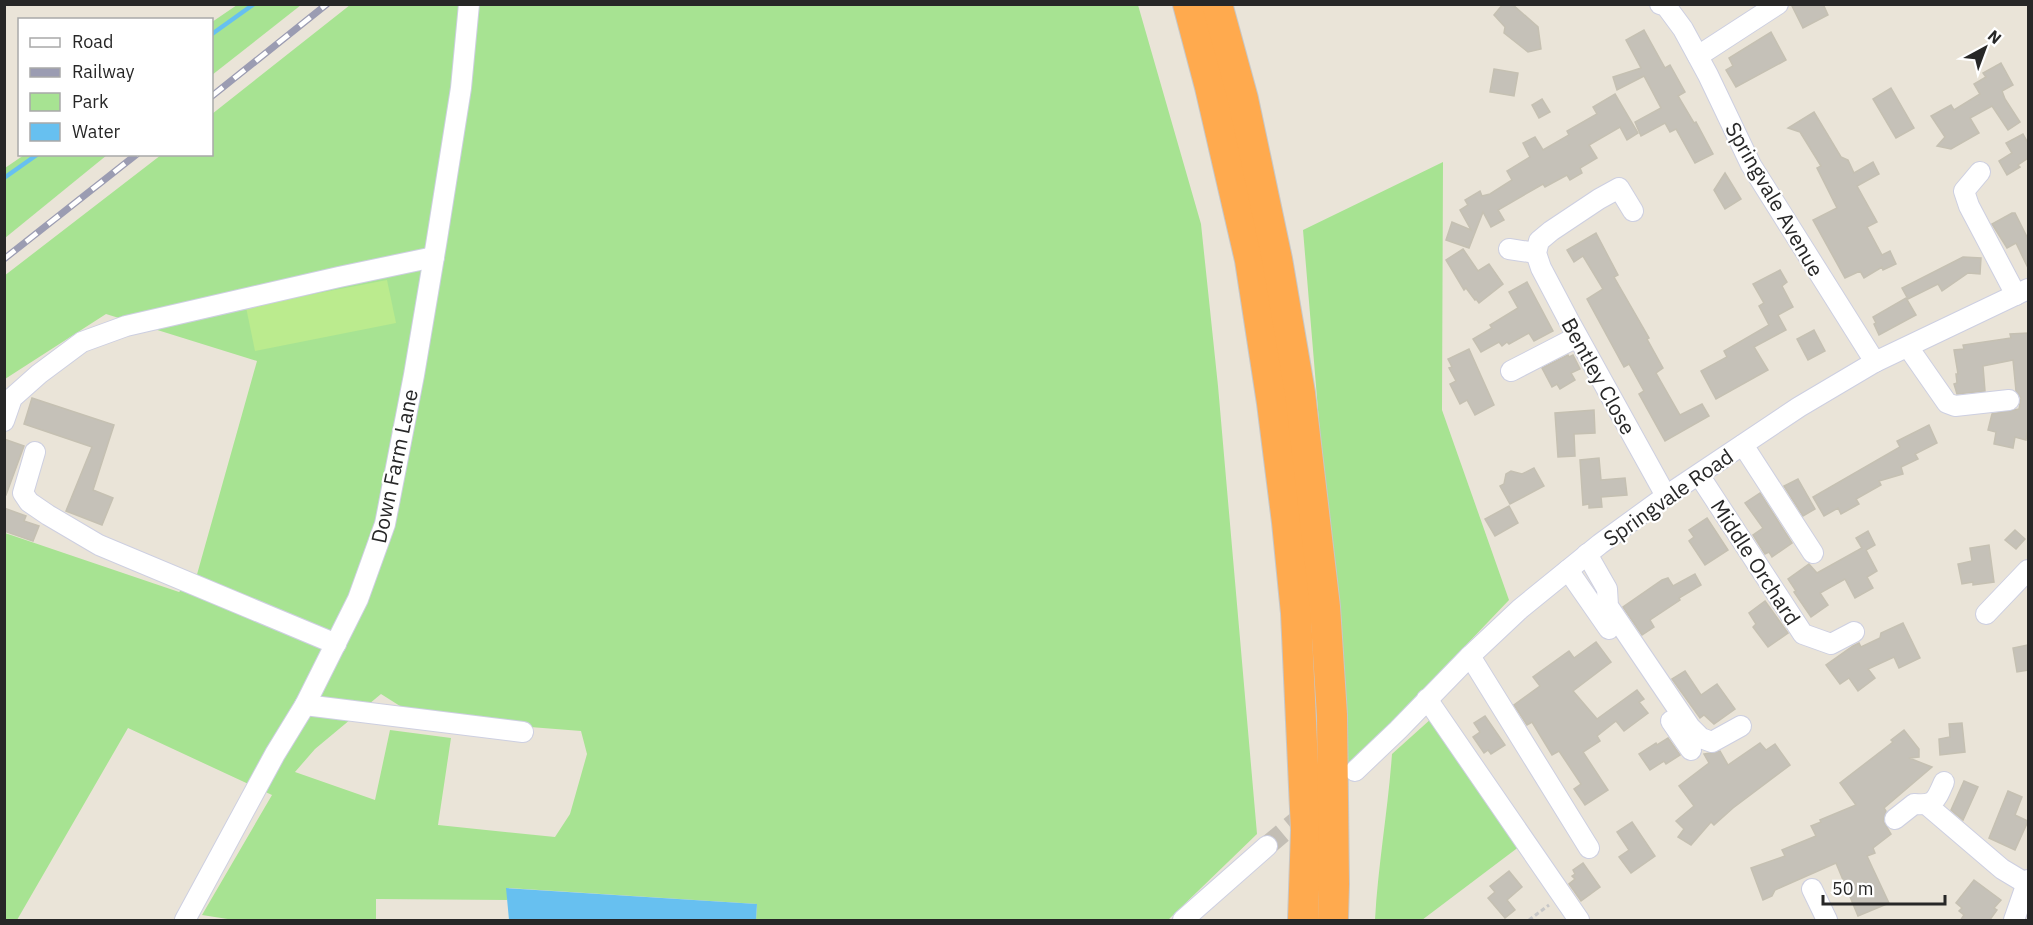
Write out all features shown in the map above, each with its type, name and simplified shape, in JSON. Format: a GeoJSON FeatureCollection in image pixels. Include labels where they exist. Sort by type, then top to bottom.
{"type":"FeatureCollection","features":[{"type":"Feature","properties":{"kind":"highway"},"geometry":{"type":"LineString","coordinates":[[1188,4],[1210,87],[1250,260],[1272,403],[1296,613],[1306,830],[1304,921]]}},
{"type":"Feature","properties":{"kind":"highway"},"geometry":{"type":"LineString","coordinates":[[1217,4],[1243,99],[1277,259],[1300,393],[1322,584],[1332,715],[1333,921]]}},
{"type":"Feature","properties":{"kind":"street","name":"Down Farm Lane"},"geometry":{"type":"LineString","coordinates":[[185,921],[275,754],[305,705],[336,644],[358,599],[385,524],[434,257],[461,88],[469,4]]}},
{"type":"Feature","properties":{"kind":"street","name":"Springvale Avenue"},"geometry":{"type":"LineString","coordinates":[[1660,4],[1666,6],[1672,14],[1698,56],[1751,165],[1875,362]]}},
{"type":"Feature","properties":{"kind":"street"},"geometry":{"type":"LineString","coordinates":[[1698,56],[1778,4]]}},
{"type":"Feature","properties":{"kind":"street"},"geometry":{"type":"LineString","coordinates":[[1980,172],[1964,191],[1969,206],[2022,292]]}},
{"type":"Feature","properties":{"kind":"street"},"geometry":{"type":"LineString","coordinates":[[1509,249],[1536,253],[1539,241],[1551,231],[1619,188],[1633,211]]}},
{"type":"Feature","properties":{"kind":"street","name":"Bentley Close"},"geometry":{"type":"LineString","coordinates":[[1536,253],[1541,268],[1577,337],[1666,496]]}},
{"type":"Feature","properties":{"kind":"street"},"geometry":{"type":"LineString","coordinates":[[4,421],[12,398],[39,374],[82,342],[126,326],[434,257]]}},
{"type":"Feature","properties":{"kind":"street","name":"Springvale Road"},"geometry":{"type":"LineString","coordinates":[[1355,771],[1520,609],[1587,554],[1666,496],[1799,407],[1875,362],[2022,292]]}},
{"type":"Feature","properties":{"kind":"street"},"geometry":{"type":"LineString","coordinates":[[1511,370],[1577,337]]}},
{"type":"Feature","properties":{"kind":"street"},"geometry":{"type":"LineString","coordinates":[[1908,347],[1947,403],[1955,406],[2009,400]]}},
{"type":"Feature","properties":{"kind":"street"},"geometry":{"type":"LineString","coordinates":[[1743,445],[1813,553]]}},
{"type":"Feature","properties":{"kind":"street"},"geometry":{"type":"LineString","coordinates":[[35,452],[23,493],[29,502],[48,515],[99,545],[336,644]]}},
{"type":"Feature","properties":{"kind":"street","name":"Middle Orchard"},"geometry":{"type":"LineString","coordinates":[[1699,475],[1803,634],[1831,644],[1854,632]]}},
{"type":"Feature","properties":{"kind":"street"},"geometry":{"type":"LineString","coordinates":[[1587,554],[1607,589],[1608,606],[1690,727],[1701,738],[1712,742],[1741,726]]}},
{"type":"Feature","properties":{"kind":"street"},"geometry":{"type":"LineString","coordinates":[[1568,570],[1691,750]]}},
{"type":"Feature","properties":{"kind":"street"},"geometry":{"type":"LineString","coordinates":[[1986,614],[2028,570]]}},
{"type":"Feature","properties":{"kind":"street"},"geometry":{"type":"LineString","coordinates":[[1470,656],[1589,848]]}},
{"type":"Feature","properties":{"kind":"street"},"geometry":{"type":"LineString","coordinates":[[1426,699],[1579,921]]}},
{"type":"Feature","properties":{"kind":"street"},"geometry":{"type":"LineString","coordinates":[[305,705],[524,732]]}},
{"type":"Feature","properties":{"kind":"street"},"geometry":{"type":"LineString","coordinates":[[1927,805],[1936,799],[1944,782]]}},
{"type":"Feature","properties":{"kind":"street"},"geometry":{"type":"LineString","coordinates":[[1895,819],[1914,804],[1927,805],[2002,869],[2028,882],[2014,921]]}},
{"type":"Feature","properties":{"kind":"street"},"geometry":{"type":"LineString","coordinates":[[1183,921],[1267,846]]}},
{"type":"Feature","properties":{"kind":"street"},"geometry":{"type":"LineString","coordinates":[[1812,889],[1827,921]]}},
{"type":"Feature","properties":{"kind":"path"},"geometry":{"type":"LineString","coordinates":[[1529,921],[1561,895]]}},
{"type":"Feature","properties":{"kind":"green space"},"geometry":{"type":"Polygon","coordinates":[[[237,5],[301,5],[213,74],[213,21],[237,5]]]}},
{"type":"Feature","properties":{"kind":"green space"},"geometry":{"type":"Polygon","coordinates":[[[350,5],[1138,5],[1201,224],[1218,386],[1257,834],[1168,920],[756,920],[757,904],[507,888],[507,900],[376,899],[376,920],[234,920],[202,915],[272,795],[128,728],[17,920],[5,920],[5,533],[179,592],[196,578],[257,361],[106,314],[5,379],[4,276],[160,156],[213,156],[213,113],[350,5]],[[381,694],[315,749],[295,772],[375,800],[390,730],[451,738],[438,825],[555,837],[570,814],[587,754],[581,731],[419,718],[381,694]]]}},
{"type":"Feature","properties":{"kind":"green space"},"geometry":{"type":"Polygon","coordinates":[[[23,156],[106,156],[5,238],[5,168],[23,156]]]}},
{"type":"Feature","properties":{"kind":"green space"},"geometry":{"type":"Polygon","coordinates":[[[1443,162],[1442,410],[1509,600],[1348,769],[1303,230],[1443,162]]]}},
{"type":"Feature","properties":{"kind":"green space"},"geometry":{"type":"Polygon","coordinates":[[[387,280],[396,323],[255,351],[246,307],[387,280]]]}},
{"type":"Feature","properties":{"kind":"green space"},"geometry":{"type":"Polygon","coordinates":[[[1432,718],[1520,846],[1422,920],[1375,920],[1392,754],[1432,718]]]}},
{"type":"Feature","properties":{"kind":"water"},"geometry":{"type":"Polygon","coordinates":[[[506,888],[757,904],[756,920],[509,920],[506,888]]]}},
{"type":"Feature","properties":{"kind":"building"},"geometry":{"type":"Polygon","coordinates":[[[1503,4],[1512,4],[1538,27],[1541,49],[1528,52],[1504,33],[1505,27],[1494,15],[1503,4]]]}},
{"type":"Feature","properties":{"kind":"building"},"geometry":{"type":"Polygon","coordinates":[[[1791,4],[1823,4],[1828,15],[1803,28],[1791,4]]]}},
{"type":"Feature","properties":{"kind":"building"},"geometry":{"type":"Polygon","coordinates":[[[1644,30],[1665,68],[1670,65],[1685,92],[1678,96],[1694,123],[1696,122],[1713,154],[1695,163],[1676,129],[1670,132],[1665,123],[1641,136],[1635,122],[1661,108],[1644,76],[1617,90],[1613,77],[1641,68],[1626,40],[1644,30]]]}},
{"type":"Feature","properties":{"kind":"building"},"geometry":{"type":"Polygon","coordinates":[[[1771,32],[1786,60],[1736,87],[1726,70],[1733,66],[1729,58],[1771,32]]]}},
{"type":"Feature","properties":{"kind":"building"},"geometry":{"type":"Polygon","coordinates":[[[2001,63],[2013,85],[2002,91],[2020,122],[2008,130],[1992,106],[1970,118],[1979,133],[1951,149],[1937,146],[1945,137],[1931,116],[1951,105],[1954,110],[1980,94],[1974,84],[1986,77],[1983,73],[2001,63]]]}},
{"type":"Feature","properties":{"kind":"building"},"geometry":{"type":"Polygon","coordinates":[[[1494,69],[1518,73],[1514,96],[1490,92],[1494,69]]]}},
{"type":"Feature","properties":{"kind":"building"},"geometry":{"type":"Polygon","coordinates":[[[1891,88],[1914,128],[1896,138],[1873,99],[1891,88]]]}},
{"type":"Feature","properties":{"kind":"building"},"geometry":{"type":"Polygon","coordinates":[[[1615,94],[1638,133],[1627,140],[1620,127],[1589,145],[1597,158],[1580,168],[1582,173],[1570,180],[1567,175],[1545,187],[1543,184],[1498,210],[1504,220],[1491,227],[1483,212],[1469,248],[1446,240],[1452,222],[1471,230],[1460,210],[1468,205],[1465,200],[1480,191],[1482,196],[1490,194],[1512,180],[1507,171],[1530,157],[1523,143],[1535,137],[1543,150],[1569,135],[1567,131],[1597,114],[1593,107],[1615,94]]]}},
{"type":"Feature","properties":{"kind":"building"},"geometry":{"type":"Polygon","coordinates":[[[1542,99],[1550,112],[1539,118],[1532,105],[1542,99]]]}},
{"type":"Feature","properties":{"kind":"building"},"geometry":{"type":"Polygon","coordinates":[[[1814,112],[1841,157],[1848,160],[1854,173],[1873,162],[1879,174],[1857,186],[1877,222],[1867,227],[1882,255],[1890,251],[1896,264],[1883,270],[1882,267],[1864,278],[1860,271],[1845,278],[1813,220],[1837,208],[1817,168],[1821,166],[1800,132],[1788,128],[1814,112]]]}},
{"type":"Feature","properties":{"kind":"building"},"geometry":{"type":"Polygon","coordinates":[[[2023,134],[2028,143],[2028,158],[2018,165],[2020,167],[2007,175],[1999,161],[2012,153],[2006,143],[2023,134]]]}},
{"type":"Feature","properties":{"kind":"building"},"geometry":{"type":"Polygon","coordinates":[[[1725,173],[1741,199],[1725,209],[1714,190],[1725,173]]]}},
{"type":"Feature","properties":{"kind":"building"},"geometry":{"type":"Polygon","coordinates":[[[2015,213],[2028,239],[2028,268],[2016,243],[2007,248],[1992,224],[2015,213]]]}},
{"type":"Feature","properties":{"kind":"building"},"geometry":{"type":"Polygon","coordinates":[[[1596,233],[1618,275],[1614,277],[1649,338],[1647,339],[1663,368],[1656,373],[1680,415],[1702,404],[1709,416],[1665,441],[1639,394],[1644,391],[1629,364],[1624,367],[1587,299],[1603,289],[1583,256],[1574,262],[1567,250],[1596,233]]]}},
{"type":"Feature","properties":{"kind":"building"},"geometry":{"type":"Polygon","coordinates":[[[1463,249],[1478,271],[1489,264],[1503,284],[1479,303],[1466,288],[1464,290],[1446,260],[1463,249]]]}},
{"type":"Feature","properties":{"kind":"building"},"geometry":{"type":"Polygon","coordinates":[[[1963,257],[1981,258],[1980,274],[1968,273],[1942,291],[1938,284],[1908,299],[1902,288],[1963,257]]]}},
{"type":"Feature","properties":{"kind":"building"},"geometry":{"type":"Polygon","coordinates":[[[1780,270],[1787,282],[1782,286],[1793,307],[1778,315],[1786,330],[1754,347],[1768,370],[1716,399],[1701,371],[1727,357],[1724,351],[1769,325],[1759,306],[1764,303],[1753,284],[1780,270]]]}},
{"type":"Feature","properties":{"kind":"building"},"geometry":{"type":"Polygon","coordinates":[[[1527,282],[1553,331],[1534,341],[1529,333],[1509,344],[1507,342],[1502,346],[1499,342],[1481,352],[1473,339],[1492,328],[1490,325],[1518,308],[1509,292],[1527,282]]]}},
{"type":"Feature","properties":{"kind":"building"},"geometry":{"type":"Polygon","coordinates":[[[1906,298],[1916,315],[1879,335],[1873,317],[1906,298]]]}},
{"type":"Feature","properties":{"kind":"building"},"geometry":{"type":"Polygon","coordinates":[[[1814,330],[1825,351],[1808,360],[1797,339],[1814,330]]]}},
{"type":"Feature","properties":{"kind":"building"},"geometry":{"type":"Polygon","coordinates":[[[2028,333],[2026,440],[2015,437],[2013,448],[1994,444],[1996,432],[1988,430],[1992,414],[2019,409],[2021,398],[2016,391],[2013,360],[1983,366],[1985,391],[1957,394],[1954,384],[1957,383],[1956,374],[1958,374],[1954,350],[1964,349],[1963,345],[2011,338],[2010,334],[2028,333]]]}},
{"type":"Feature","properties":{"kind":"building"},"geometry":{"type":"Polygon","coordinates":[[[1469,349],[1494,405],[1475,415],[1467,400],[1460,404],[1450,384],[1456,381],[1449,368],[1452,367],[1448,359],[1469,349]]]}},
{"type":"Feature","properties":{"kind":"building"},"geometry":{"type":"Polygon","coordinates":[[[1568,355],[1569,357],[1573,355],[1580,369],[1571,373],[1575,380],[1560,389],[1557,384],[1552,387],[1542,368],[1568,355]]]}},
{"type":"Feature","properties":{"kind":"building"},"geometry":{"type":"Polygon","coordinates":[[[32,398],[114,425],[93,490],[113,498],[102,525],[66,511],[92,447],[24,424],[32,398]]]}},
{"type":"Feature","properties":{"kind":"building"},"geometry":{"type":"Polygon","coordinates":[[[1594,410],[1595,433],[1574,434],[1575,456],[1558,457],[1555,413],[1594,410]]]}},
{"type":"Feature","properties":{"kind":"building"},"geometry":{"type":"Polygon","coordinates":[[[1929,425],[1937,443],[1915,454],[1918,459],[1901,467],[1903,474],[1879,481],[1881,485],[1856,499],[1859,504],[1841,514],[1838,508],[1824,516],[1813,497],[1900,447],[1897,441],[1929,425]]]}},
{"type":"Feature","properties":{"kind":"building"},"geometry":{"type":"Polygon","coordinates":[[[4,439],[24,446],[6,495],[4,495],[4,439]]]}},
{"type":"Feature","properties":{"kind":"building"},"geometry":{"type":"Polygon","coordinates":[[[1599,458],[1601,480],[1625,478],[1627,495],[1601,497],[1602,507],[1589,508],[1589,504],[1583,505],[1580,460],[1599,458]]]}},
{"type":"Feature","properties":{"kind":"building"},"geometry":{"type":"Polygon","coordinates":[[[1534,468],[1544,486],[1510,504],[1500,486],[1504,484],[1506,474],[1511,471],[1522,474],[1534,468]]]}},
{"type":"Feature","properties":{"kind":"building"},"geometry":{"type":"Polygon","coordinates":[[[1798,479],[1815,509],[1803,516],[1784,486],[1798,479]]]}},
{"type":"Feature","properties":{"kind":"building"},"geometry":{"type":"Polygon","coordinates":[[[1760,493],[1792,543],[1772,557],[1769,552],[1765,554],[1753,535],[1763,528],[1745,503],[1760,493]]]}},
{"type":"Feature","properties":{"kind":"building"},"geometry":{"type":"Polygon","coordinates":[[[1509,506],[1518,523],[1495,536],[1485,519],[1509,506]]]}},
{"type":"Feature","properties":{"kind":"building"},"geometry":{"type":"Polygon","coordinates":[[[4,508],[26,516],[24,521],[39,526],[33,541],[4,531],[4,508]]]}},
{"type":"Feature","properties":{"kind":"building"},"geometry":{"type":"Polygon","coordinates":[[[1707,518],[1728,550],[1705,565],[1689,541],[1694,537],[1689,530],[1707,518]]]}},
{"type":"Feature","properties":{"kind":"building"},"geometry":{"type":"Polygon","coordinates":[[[2015,530],[2025,539],[2016,549],[2005,540],[2015,530]]]}},
{"type":"Feature","properties":{"kind":"building"},"geometry":{"type":"Polygon","coordinates":[[[1868,531],[1875,545],[1866,550],[1877,571],[1867,577],[1873,588],[1855,598],[1845,579],[1820,593],[1828,605],[1811,617],[1788,579],[1809,564],[1817,573],[1862,548],[1856,538],[1868,531]]]}},
{"type":"Feature","properties":{"kind":"building"},"geometry":{"type":"Polygon","coordinates":[[[1989,545],[1994,582],[1962,584],[1958,564],[1972,561],[1970,548],[1989,545]]]}},
{"type":"Feature","properties":{"kind":"building"},"geometry":{"type":"Polygon","coordinates":[[[1695,574],[1701,585],[1650,620],[1654,627],[1642,635],[1623,607],[1662,580],[1668,578],[1673,586],[1695,574]]]}},
{"type":"Feature","properties":{"kind":"building"},"geometry":{"type":"Polygon","coordinates":[[[1765,601],[1788,633],[1768,647],[1753,627],[1756,624],[1749,613],[1765,601]]]}},
{"type":"Feature","properties":{"kind":"building"},"geometry":{"type":"Polygon","coordinates":[[[1903,623],[1920,658],[1899,668],[1894,657],[1868,669],[1875,678],[1858,691],[1849,678],[1840,684],[1826,665],[1853,646],[1859,643],[1861,647],[1880,638],[1881,633],[1903,623]]]}},
{"type":"Feature","properties":{"kind":"building"},"geometry":{"type":"Polygon","coordinates":[[[1596,642],[1611,662],[1573,691],[1597,719],[1637,690],[1644,699],[1639,702],[1648,713],[1624,731],[1616,721],[1597,736],[1600,741],[1583,752],[1608,790],[1585,805],[1574,789],[1581,784],[1559,751],[1552,755],[1532,722],[1527,725],[1514,705],[1540,686],[1533,677],[1569,651],[1574,658],[1596,642]]]}},
{"type":"Feature","properties":{"kind":"building"},"geometry":{"type":"Polygon","coordinates":[[[2028,645],[2028,670],[2017,672],[2013,648],[2028,645]]]}},
{"type":"Feature","properties":{"kind":"building"},"geometry":{"type":"Polygon","coordinates":[[[1685,671],[1701,695],[1717,684],[1735,709],[1714,724],[1704,715],[1700,718],[1672,679],[1685,671]]]}},
{"type":"Feature","properties":{"kind":"building"},"geometry":{"type":"Polygon","coordinates":[[[1485,716],[1505,745],[1491,754],[1488,750],[1484,753],[1473,737],[1480,732],[1474,723],[1485,716]]]}},
{"type":"Feature","properties":{"kind":"building"},"geometry":{"type":"Polygon","coordinates":[[[1962,723],[1965,752],[1940,755],[1939,739],[1950,737],[1949,724],[1962,723]]]}},
{"type":"Feature","properties":{"kind":"building"},"geometry":{"type":"Polygon","coordinates":[[[1904,730],[1919,749],[1919,757],[1909,758],[1932,767],[1884,808],[1886,811],[1883,821],[1891,834],[1873,848],[1875,853],[1867,856],[1889,903],[1858,916],[1836,863],[1775,890],[1772,896],[1763,900],[1751,868],[1785,856],[1782,850],[1816,836],[1811,826],[1856,805],[1840,783],[1893,742],[1891,740],[1904,730]]]}},
{"type":"Feature","properties":{"kind":"building"},"geometry":{"type":"Polygon","coordinates":[[[1668,738],[1680,755],[1650,770],[1639,754],[1668,738]]]}},
{"type":"Feature","properties":{"kind":"building"},"geometry":{"type":"Polygon","coordinates":[[[1760,743],[1766,750],[1775,744],[1790,765],[1714,825],[1711,822],[1691,845],[1678,837],[1684,829],[1676,821],[1694,806],[1679,786],[1709,763],[1704,754],[1720,751],[1728,765],[1760,743]]]}},
{"type":"Feature","properties":{"kind":"building"},"geometry":{"type":"Polygon","coordinates":[[[1964,781],[1978,787],[1963,820],[1951,810],[1964,781]]]}},
{"type":"Feature","properties":{"kind":"building"},"geometry":{"type":"Polygon","coordinates":[[[2008,791],[2022,797],[2015,815],[2028,821],[2015,850],[1989,838],[2008,791]]]}},
{"type":"Feature","properties":{"kind":"building"},"geometry":{"type":"Polygon","coordinates":[[[1632,822],[1655,856],[1631,873],[1619,857],[1629,850],[1617,832],[1632,822]]]}},
{"type":"Feature","properties":{"kind":"building"},"geometry":{"type":"Polygon","coordinates":[[[1583,863],[1600,887],[1581,901],[1569,884],[1575,879],[1572,876],[1575,874],[1573,870],[1583,863]]]}},
{"type":"Feature","properties":{"kind":"building"},"geometry":{"type":"Polygon","coordinates":[[[1509,871],[1522,887],[1507,900],[1515,910],[1505,918],[1488,898],[1495,892],[1490,886],[1509,871]]]}},
{"type":"Feature","properties":{"kind":"building"},"geometry":{"type":"Polygon","coordinates":[[[1974,880],[2001,900],[1994,908],[1997,910],[1989,921],[1960,921],[1964,915],[1959,911],[1962,908],[1956,903],[1974,880]]]}},
{"type":"Feature","properties":{"kind":"waterway"},"geometry":{"type":"LineString","coordinates":[[213,33],[254,4]]}},
{"type":"Feature","properties":{"kind":"waterway"},"geometry":{"type":"LineString","coordinates":[[4,178],[35,156]]}},
{"type":"Feature","properties":{"kind":"tunnel"},"geometry":{"type":"LineString","coordinates":[[1267,846],[1311,809]]}},
{"type":"Feature","properties":{"kind":"railway"},"geometry":{"type":"LineString","coordinates":[[213,95],[327,4]]}},
{"type":"Feature","properties":{"kind":"railway"},"geometry":{"type":"LineString","coordinates":[[4,259],[134,156]]}}]}
